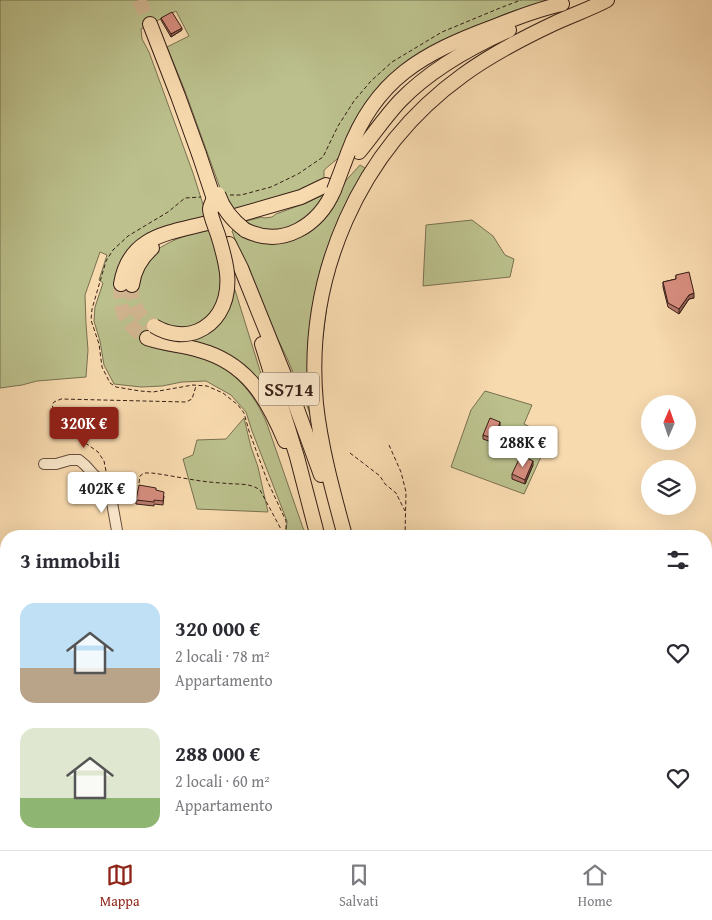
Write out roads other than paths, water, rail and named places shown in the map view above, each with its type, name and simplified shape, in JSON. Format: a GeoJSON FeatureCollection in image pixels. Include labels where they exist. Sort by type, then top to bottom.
{"type":"FeatureCollection","features":[{"type":"Feature","properties":{"kind":"highway"},"geometry":{"type":"LineString","coordinates":[[440,68],[493,43],[599,0]]}},
{"type":"Feature","properties":{"kind":"highway"},"geometry":{"type":"LineString","coordinates":[[342,530],[320,432],[316,402],[314,359],[319,312],[327,270],[354,202],[372,171],[394,140],[424,107],[450,85],[478,64],[508,46],[607,0]]}},
{"type":"Feature","properties":{"kind":"highway"},"geometry":{"type":"LineString","coordinates":[[199,154],[207,162],[223,206],[232,220],[245,230],[256,235],[271,238],[294,233],[318,215],[326,205],[330,187],[354,153],[401,100],[419,84],[464,52],[545,14],[566,2]]}},
{"type":"Feature","properties":{"kind":"highway"},"geometry":{"type":"LineString","coordinates":[[354,153],[359,126],[372,105],[387,87],[414,64],[440,49],[472,35],[542,8],[566,2]]}},
{"type":"Feature","properties":{"kind":"highway","name":"SS714"},"geometry":{"type":"LineString","coordinates":[[150,24],[214,198],[281,403],[316,530]]}},
{"type":"Feature","properties":{"kind":"highway"},"geometry":{"type":"LineString","coordinates":[[235,216],[330,187]]}},
{"type":"Feature","properties":{"kind":"highway"},"geometry":{"type":"LineString","coordinates":[[214,198],[210,210],[224,256],[228,278],[226,295],[221,309],[209,325],[192,333],[150,332],[168,345],[199,350],[217,356],[238,368],[252,382],[266,402],[280,430],[292,458],[316,530]]}},
{"type":"Feature","properties":{"kind":"highway"},"geometry":{"type":"LineString","coordinates":[[126,284],[125,267],[138,249],[148,241],[170,231],[211,222]]}},
{"type":"Feature","properties":{"kind":"highway","name":"SS714"},"geometry":{"type":"LineString","coordinates":[[229,244],[241,268],[288,387],[342,530]]}},
{"type":"Feature","properties":{"kind":"street"},"geometry":{"type":"LineString","coordinates":[[44,464],[56,464],[70,460],[78,460],[85,464],[94,475],[109,486],[117,530]]}},
{"type":"Feature","properties":{"kind":"tunnel"},"geometry":{"type":"LineString","coordinates":[[139,0],[150,24]]}},
{"type":"Feature","properties":{"kind":"tunnel"},"geometry":{"type":"LineString","coordinates":[[121,284],[120,301],[125,316],[128,322],[147,338]]}},
{"type":"Feature","properties":{"kind":"tunnel"},"geometry":{"type":"LineString","coordinates":[[132,285],[134,304],[140,314],[154,326]]}}]}
